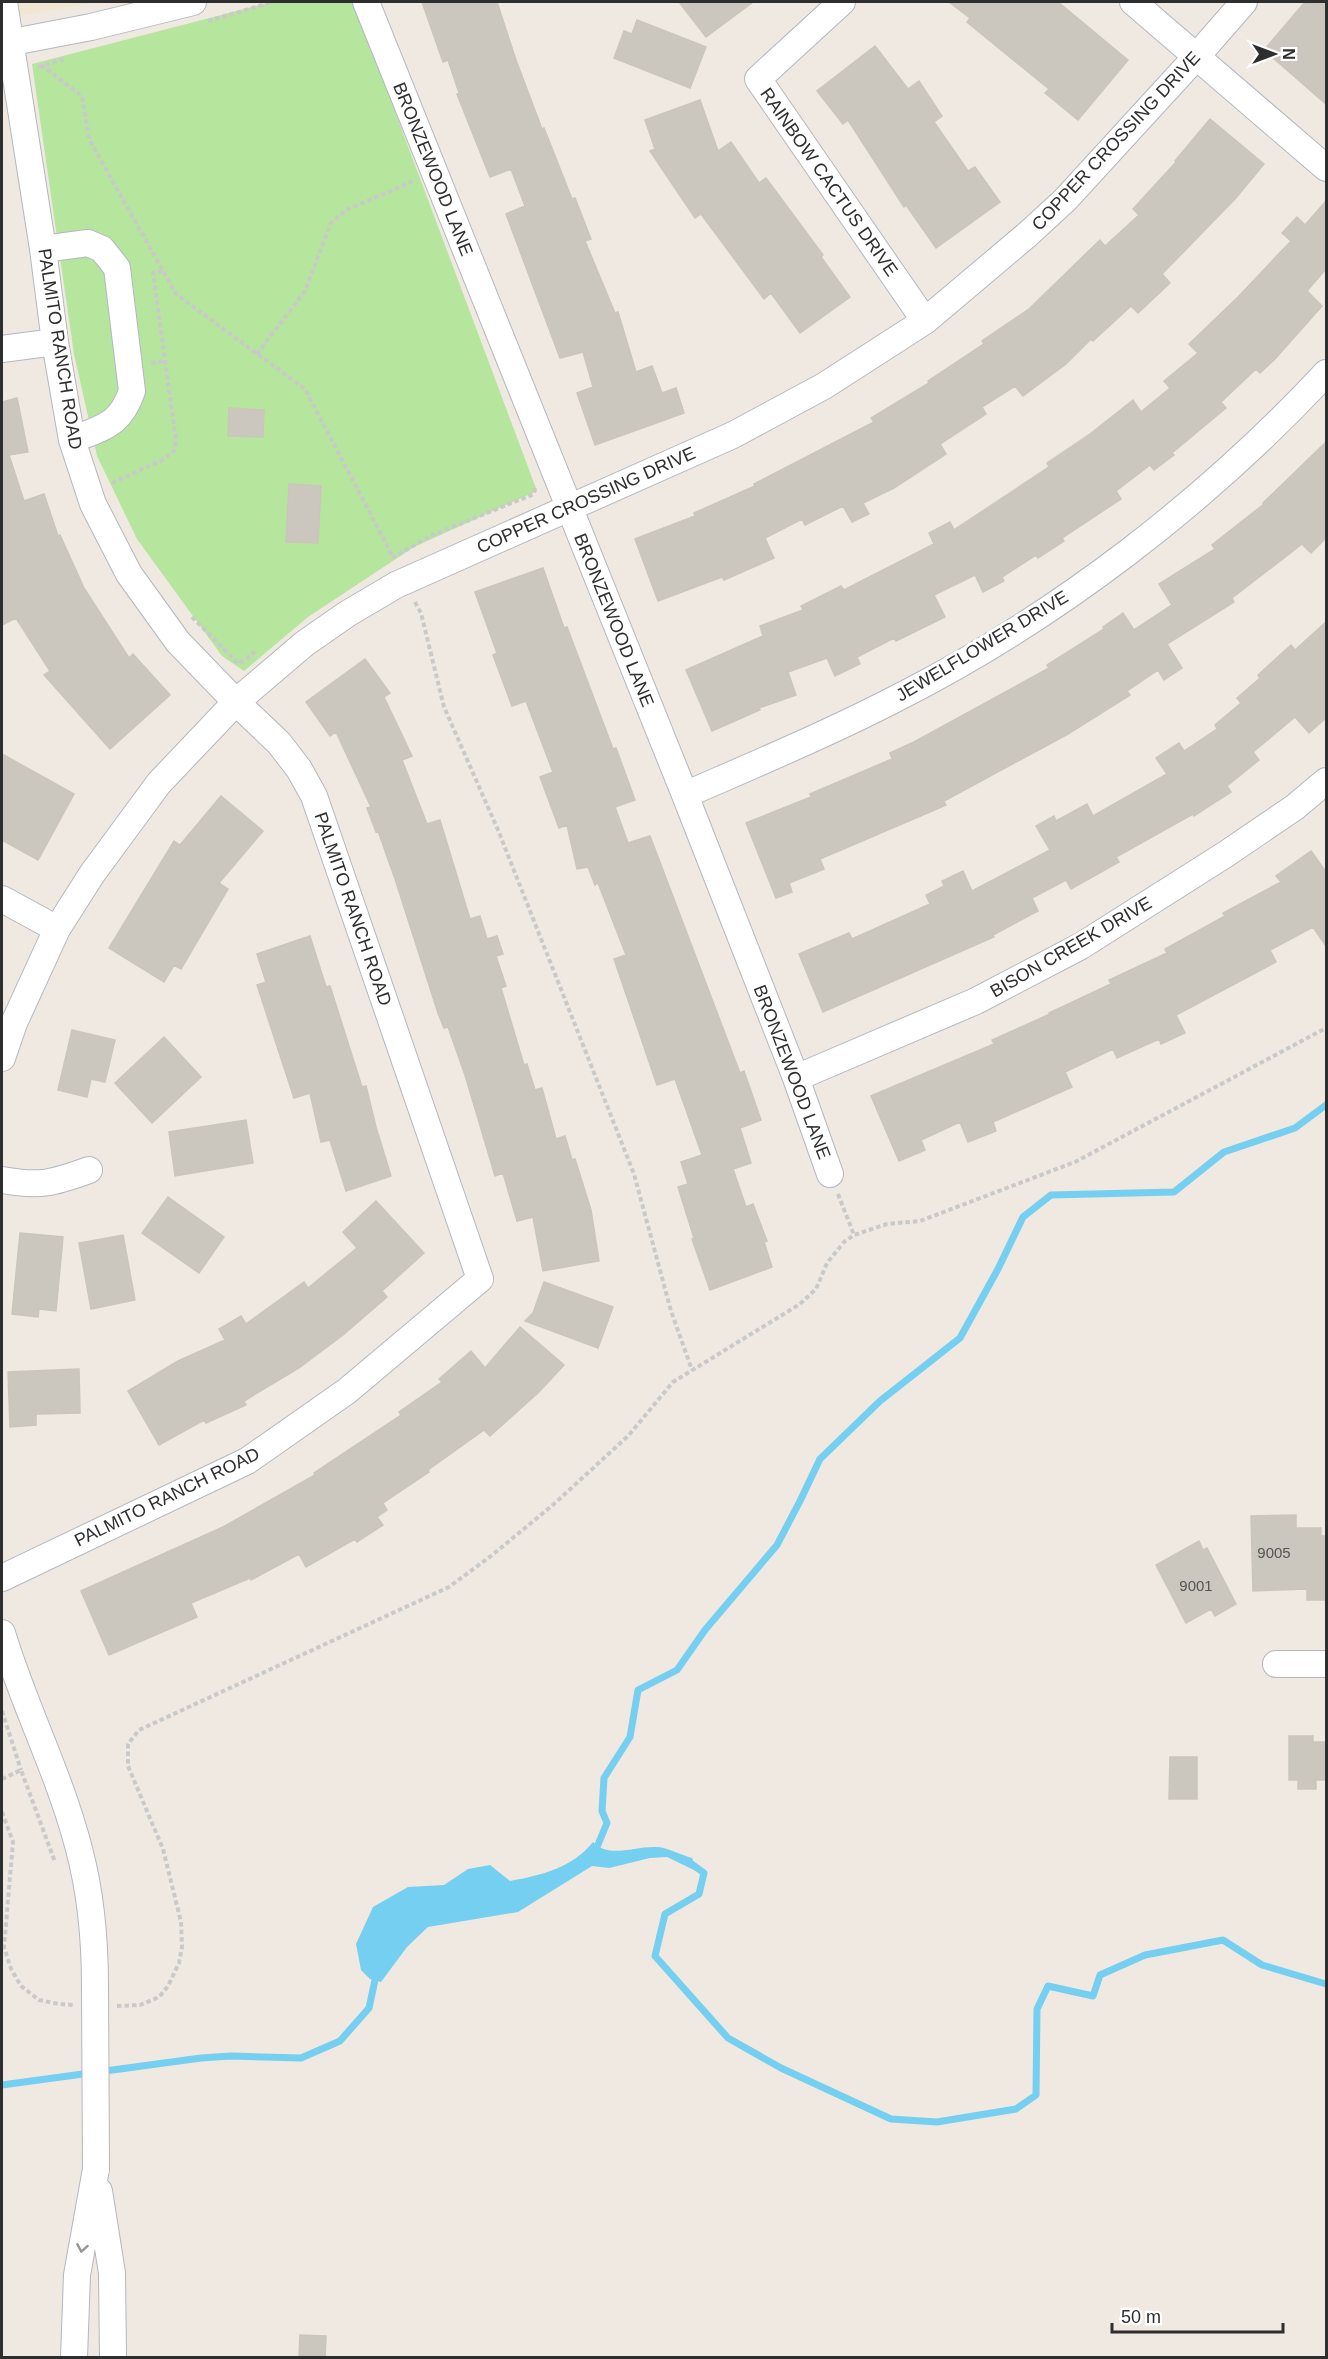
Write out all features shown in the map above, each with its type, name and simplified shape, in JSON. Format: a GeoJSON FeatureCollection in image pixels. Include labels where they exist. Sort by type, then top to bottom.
{"type":"FeatureCollection","features":[{"type":"Feature","properties":{"kind":"street","name":"PALMITO RANCH ROAD"},"geometry":{"type":"LineString","coordinates":[[2,1578],[247,1461],[347,1391],[480,1279],[314,796],[299,769],[279,743],[178,642],[129,574],[93,504],[72,440],[55,342],[43,249],[9,51],[4,2]]}},
{"type":"Feature","properties":{"kind":"street"},"geometry":{"type":"LineString","coordinates":[[9,51],[91,27],[193,2]]}},
{"type":"Feature","properties":{"kind":"street","name":"BRONZEWOOD LANE"},"geometry":{"type":"LineString","coordinates":[[366,2],[568,509],[685,795],[830,1174]]}},
{"type":"Feature","properties":{"kind":"street","name":"RAINBOW CACTUS DRIVE"},"geometry":{"type":"LineString","coordinates":[[842,2],[758,79],[925,321]]}},
{"type":"Feature","properties":{"kind":"street"},"geometry":{"type":"LineString","coordinates":[[1133,2],[1326,168]]}},
{"type":"Feature","properties":{"kind":"street","name":"COPPER CROSSING DRIVE"},"geometry":{"type":"LineString","coordinates":[[2,1058],[14,1023],[57,929],[92,874],[159,783],[236,702],[304,644],[347,614],[405,581],[733,435],[772,415],[833,380],[925,321],[1065,200],[1244,2]]}},
{"type":"Feature","properties":{"kind":"street"},"geometry":{"type":"LineString","coordinates":[[43,249],[88,243],[102,249],[117,268],[132,391],[127,406],[118,419],[72,440]]}},
{"type":"Feature","properties":{"kind":"street"},"geometry":{"type":"LineString","coordinates":[[2,349],[55,342]]}},
{"type":"Feature","properties":{"kind":"street","name":"JEWELFLOWER DRIVE"},"geometry":{"type":"LineString","coordinates":[[685,795],[895,700],[1023,627],[1090,579],[1209,486],[1262,438],[1326,373]]}},
{"type":"Feature","properties":{"kind":"street","name":"BISON CREEK DRIVE"},"geometry":{"type":"LineString","coordinates":[[795,1078],[976,1001],[1081,946],[1226,854],[1295,807],[1326,781]]}},
{"type":"Feature","properties":{"kind":"street"},"geometry":{"type":"LineString","coordinates":[[2,899],[57,929]]}},
{"type":"Feature","properties":{"kind":"street"},"geometry":{"type":"LineString","coordinates":[[2,1180],[29,1185],[44,1184],[89,1170]]}},
{"type":"Feature","properties":{"kind":"street"},"geometry":{"type":"LineString","coordinates":[[2,1633],[67,1809],[86,1881],[95,1949],[96,2169],[112,2273],[113,2358]]}},
{"type":"Feature","properties":{"kind":"street"},"geometry":{"type":"LineString","coordinates":[[1276,1664],[1326,1664]]}},
{"type":"Feature","properties":{"kind":"street"},"geometry":{"type":"LineString","coordinates":[[74,2358],[77,2275],[96,2169]]}},
{"type":"Feature","properties":{"kind":"path"},"geometry":{"type":"LineString","coordinates":[[9,51],[35,61],[82,96],[90,139],[176,294],[305,389],[405,581],[421,613],[444,707],[498,830],[634,1174],[671,1311],[692,1370]]}},
{"type":"Feature","properties":{"kind":"path"},"geometry":{"type":"LineString","coordinates":[[39,77],[38,67],[40,65]]}},
{"type":"Feature","properties":{"kind":"path"},"geometry":{"type":"LineString","coordinates":[[411,171],[419,190]]}},
{"type":"Feature","properties":{"kind":"path"},"geometry":{"type":"LineString","coordinates":[[257,354],[305,291],[331,223],[346,210],[415,181]]}},
{"type":"Feature","properties":{"kind":"path"},"geometry":{"type":"LineString","coordinates":[[112,483],[162,460],[174,451],[176,440],[153,273],[163,271]]}},
{"type":"Feature","properties":{"kind":"path"},"geometry":{"type":"LineString","coordinates":[[109,472],[116,494]]}},
{"type":"Feature","properties":{"kind":"path"},"geometry":{"type":"LineString","coordinates":[[384,563],[430,536],[534,494],[536,485]]}},
{"type":"Feature","properties":{"kind":"path"},"geometry":{"type":"LineString","coordinates":[[186,609],[239,664],[265,643]]}},
{"type":"Feature","properties":{"kind":"path"},"geometry":{"type":"LineString","coordinates":[[2,1812],[13,1842],[4,1947],[10,1970],[21,1986],[39,2000],[59,2004],[94,1999],[140,2005],[159,1997],[168,1986],[179,1963],[183,1947],[181,1922],[163,1849],[128,1766],[128,1744],[139,1730],[449,1587],[555,1504],[628,1436],[673,1382],[800,1304],[816,1289],[827,1263],[844,1242],[854,1235],[887,1224],[920,1221],[1075,1162],[1326,1028]]}},
{"type":"Feature","properties":{"kind":"path"},"geometry":{"type":"LineString","coordinates":[[830,1174],[854,1235]]}},
{"type":"Feature","properties":{"kind":"path"},"geometry":{"type":"LineString","coordinates":[[2,1711],[56,1864]]}},
{"type":"Feature","properties":{"kind":"path"},"geometry":{"type":"LineString","coordinates":[[2,1779],[21,1770]]}},
{"type":"Feature","properties":{"kind":"shaded area"},"geometry":{"type":"Polygon","coordinates":[[[2,2],[95,2],[2,19],[2,2]]]}},
{"type":"Feature","properties":{"kind":"green space"},"geometry":{"type":"Polygon","coordinates":[[[271,2],[354,2],[537,491],[414,547],[308,617],[244,671],[222,656],[137,539],[97,456],[74,354],[32,64],[271,2]]]}},
{"type":"Feature","properties":{"kind":"water"},"geometry":{"type":"Polygon","coordinates":[[[593,1842],[606,1850],[614,1851],[648,1847],[665,1848],[692,1858],[698,1872],[667,1857],[650,1858],[609,1868],[592,1866],[518,1912],[428,1927],[407,1947],[381,1982],[370,1979],[361,1970],[356,1944],[373,1907],[408,1887],[444,1885],[468,1869],[490,1865],[510,1881],[534,1876],[566,1864],[585,1851],[593,1842]]]}},
{"type":"Feature","properties":{"kind":"building"},"geometry":{"type":"Polygon","coordinates":[[[422,2],[497,2],[542,129],[544,128],[572,199],[575,198],[591,239],[585,241],[615,313],[618,312],[636,372],[652,366],[662,393],[676,388],[684,413],[595,445],[577,393],[593,387],[583,352],[560,358],[506,214],[525,206],[511,169],[490,177],[457,94],[459,93],[448,60],[443,62],[422,2]]]}},
{"type":"Feature","properties":{"kind":"building"},"geometry":{"type":"Polygon","coordinates":[[[679,2],[753,2],[706,37],[679,2]]]}},
{"type":"Feature","properties":{"kind":"building"},"geometry":{"type":"Polygon","coordinates":[[[949,2],[1058,2],[1128,60],[1078,120],[1045,93],[1049,89],[967,22],[970,18],[949,2]]]}},
{"type":"Feature","properties":{"kind":"building"},"geometry":{"type":"Polygon","coordinates":[[[1305,2],[1326,2],[1326,104],[1264,50],[1305,2]]]}},
{"type":"Feature","properties":{"kind":"building"},"geometry":{"type":"Polygon","coordinates":[[[637,20],[706,47],[690,88],[614,58],[624,31],[632,34],[637,20]]]}},
{"type":"Feature","properties":{"kind":"building"},"geometry":{"type":"Polygon","coordinates":[[[875,46],[908,89],[919,81],[942,116],[934,122],[968,171],[975,167],[1000,202],[936,248],[906,205],[904,207],[848,120],[843,124],[817,91],[875,46]]]}},
{"type":"Feature","properties":{"kind":"building"},"geometry":{"type":"Polygon","coordinates":[[[700,100],[718,151],[731,142],[759,183],[766,178],[823,255],[821,257],[850,297],[800,333],[771,293],[764,299],[701,214],[695,218],[650,151],[655,149],[645,120],[700,100]]]}},
{"type":"Feature","properties":{"kind":"building"},"geometry":{"type":"Polygon","coordinates":[[[1210,119],[1264,164],[1235,199],[1162,274],[1170,283],[1138,313],[1131,306],[1093,341],[1091,339],[1066,364],[1023,396],[1015,386],[982,407],[986,414],[940,444],[946,454],[894,488],[863,503],[869,514],[852,522],[843,506],[805,525],[802,519],[765,538],[774,558],[724,580],[722,577],[658,601],[635,539],[695,516],[694,513],[755,486],[754,484],[874,422],[871,418],[929,383],[928,381],[984,344],[982,341],[1029,309],[1100,240],[1105,246],[1139,215],[1133,209],[1176,162],[1210,119]]]}},
{"type":"Feature","properties":{"kind":"building"},"geometry":{"type":"Polygon","coordinates":[[[1326,201],[1326,269],[1307,291],[1322,306],[1275,359],[1260,373],[1256,369],[1221,402],[1226,408],[1172,453],[1174,455],[1154,470],[1150,465],[1116,491],[1121,499],[1062,538],[1064,541],[1038,558],[1036,555],[1002,577],[1004,581],[983,592],[975,575],[934,595],[945,617],[896,641],[894,638],[857,657],[860,664],[835,676],[827,658],[788,672],[796,695],[759,708],[760,710],[712,731],[686,670],[763,636],[760,626],[803,610],[801,606],[841,586],[844,590],[934,544],[929,533],[950,522],[954,530],[1049,467],[1047,463],[1090,434],[1133,400],[1141,412],[1170,388],[1164,381],[1198,353],[1189,344],[1291,241],[1282,233],[1297,217],[1305,225],[1326,201]]]}},
{"type":"Feature","properties":{"kind":"building"},"geometry":{"type":"Polygon","coordinates":[[[17,398],[28,452],[9,455],[24,501],[44,494],[58,536],[60,535],[84,588],[129,658],[133,654],[170,695],[110,749],[44,675],[50,671],[16,618],[2,625],[2,402],[17,398]]]}},
{"type":"Feature","properties":{"kind":"building"},"geometry":{"type":"Polygon","coordinates":[[[229,408],[264,410],[263,437],[228,436],[229,408]]]}},
{"type":"Feature","properties":{"kind":"building"},"geometry":{"type":"Polygon","coordinates":[[[1326,442],[1326,538],[1311,553],[1302,544],[1232,598],[1234,602],[1167,644],[1182,668],[1164,680],[1158,670],[1127,691],[1130,695],[1068,734],[944,801],[946,805],[820,859],[824,869],[789,883],[792,892],[776,898],[746,823],[811,797],[810,794],[892,759],[890,753],[1049,668],[1047,665],[1104,629],[1103,627],[1123,613],[1134,630],[1172,605],[1159,584],[1215,549],[1212,545],[1264,504],[1326,442]]]}},
{"type":"Feature","properties":{"kind":"building"},"geometry":{"type":"Polygon","coordinates":[[[289,484],[321,486],[318,543],[286,542],[289,484]]]}},
{"type":"Feature","properties":{"kind":"building"},"geometry":{"type":"Polygon","coordinates":[[[543,568],[564,628],[567,627],[613,749],[616,748],[635,800],[615,807],[628,843],[650,836],[740,1073],[744,1071],[761,1120],[740,1128],[751,1163],[733,1169],[746,1207],[753,1204],[767,1241],[764,1242],[772,1267],[710,1290],[692,1239],[694,1238],[678,1187],[688,1184],[681,1162],[702,1155],[675,1079],[657,1085],[614,959],[626,955],[598,883],[595,885],[588,867],[577,869],[567,825],[559,828],[540,777],[553,772],[526,701],[512,706],[493,655],[497,653],[475,592],[543,568]]]}},
{"type":"Feature","properties":{"kind":"building"},"geometry":{"type":"Polygon","coordinates":[[[1326,622],[1326,718],[1309,733],[1295,717],[1253,752],[1259,760],[1227,786],[1231,792],[1194,816],[1193,814],[1116,857],[1119,862],[1071,889],[1066,880],[1032,898],[1038,911],[993,935],[994,937],[823,1012],[799,954],[849,933],[852,939],[930,904],[926,895],[944,886],[942,881],[963,871],[972,891],[1050,850],[1036,826],[1054,816],[1056,821],[1087,804],[1093,816],[1167,774],[1156,758],[1179,743],[1184,751],[1217,729],[1215,725],[1241,703],[1237,698],[1260,678],[1258,675],[1291,645],[1295,650],[1326,622]]]}},
{"type":"Feature","properties":{"kind":"building"},"geometry":{"type":"Polygon","coordinates":[[[365,659],[390,693],[384,697],[412,756],[402,760],[427,824],[440,820],[470,919],[480,916],[487,939],[497,936],[503,954],[496,956],[506,986],[501,988],[524,1065],[527,1064],[535,1090],[542,1088],[556,1139],[565,1136],[572,1160],[575,1159],[591,1210],[599,1261],[543,1271],[533,1217],[517,1221],[503,1173],[495,1176],[465,1075],[448,1027],[444,1028],[438,1013],[395,879],[367,808],[371,807],[336,732],[330,736],[306,702],[365,659]]]}},
{"type":"Feature","properties":{"kind":"building"},"geometry":{"type":"Polygon","coordinates":[[[2,754],[74,794],[38,860],[2,840],[2,754]]]}},
{"type":"Feature","properties":{"kind":"building"},"geometry":{"type":"Polygon","coordinates":[[[221,796],[263,831],[219,883],[228,889],[181,969],[174,965],[164,982],[109,948],[174,841],[180,845],[221,796]]]}},
{"type":"Feature","properties":{"kind":"building"},"geometry":{"type":"Polygon","coordinates":[[[1311,851],[1326,872],[1326,946],[1313,927],[1270,950],[1276,962],[1176,1015],[1185,1033],[1161,1044],[1159,1039],[1117,1058],[1113,1049],[1065,1072],[1072,1087],[993,1122],[996,1131],[968,1142],[960,1122],[921,1140],[925,1150],[899,1161],[871,1096],[994,1044],[992,1040],[1111,984],[1109,980],[1167,953],[1165,949],[1225,916],[1223,913],[1281,882],[1276,876],[1311,851]]]}},
{"type":"Feature","properties":{"kind":"building"},"geometry":{"type":"Polygon","coordinates":[[[310,936],[326,987],[330,986],[362,1087],[366,1086],[391,1176],[346,1191],[330,1140],[321,1142],[310,1093],[294,1098],[257,985],[266,982],[257,954],[310,936]]]}},
{"type":"Feature","properties":{"kind":"building"},"geometry":{"type":"Polygon","coordinates":[[[72,1030],[115,1040],[105,1082],[91,1079],[87,1097],[58,1090],[72,1030]]]}},
{"type":"Feature","properties":{"kind":"building"},"geometry":{"type":"Polygon","coordinates":[[[164,1037],[201,1077],[152,1123],[115,1083],[164,1037]]]}},
{"type":"Feature","properties":{"kind":"building"},"geometry":{"type":"Polygon","coordinates":[[[246,1120],[253,1163],[175,1176],[169,1132],[246,1120]]]}},
{"type":"Feature","properties":{"kind":"building"},"geometry":{"type":"Polygon","coordinates":[[[168,1197],[224,1237],[199,1273],[142,1233],[168,1197]]]}},
{"type":"Feature","properties":{"kind":"building"},"geometry":{"type":"Polygon","coordinates":[[[376,1201],[424,1253],[382,1291],[387,1297],[343,1335],[299,1368],[244,1401],[246,1405],[206,1423],[204,1420],[159,1445],[128,1391],[178,1361],[225,1340],[219,1329],[241,1316],[246,1324],[304,1282],[308,1288],[357,1248],[343,1232],[376,1201]]]}},
{"type":"Feature","properties":{"kind":"building"},"geometry":{"type":"Polygon","coordinates":[[[20,1233],[63,1237],[56,1311],[39,1309],[38,1317],[12,1314],[20,1233]]]}},
{"type":"Feature","properties":{"kind":"building"},"geometry":{"type":"Polygon","coordinates":[[[123,1235],[135,1300],[91,1309],[79,1243],[123,1235]]]}},
{"type":"Feature","properties":{"kind":"building"},"geometry":{"type":"Polygon","coordinates":[[[544,1282],[613,1307],[598,1348],[525,1321],[533,1313],[544,1282]]]}},
{"type":"Feature","properties":{"kind":"building"},"geometry":{"type":"Polygon","coordinates":[[[520,1327],[564,1365],[539,1392],[490,1436],[484,1430],[428,1470],[429,1472],[383,1503],[387,1510],[377,1517],[383,1525],[357,1542],[355,1539],[306,1567],[299,1554],[251,1580],[250,1578],[191,1603],[197,1617],[109,1655],[81,1591],[223,1527],[315,1475],[314,1473],[401,1415],[399,1412],[442,1382],[439,1379],[471,1351],[485,1368],[520,1327]]]}},
{"type":"Feature","properties":{"kind":"building"},"geometry":{"type":"Polygon","coordinates":[[[79,1369],[80,1413],[36,1414],[36,1425],[10,1427],[8,1372],[79,1369]]]}},
{"type":"Feature","properties":{"kind":"building"},"geometry":{"type":"Polygon","coordinates":[[[1296,1515],[1296,1528],[1321,1528],[1321,1536],[1326,1536],[1326,1600],[1307,1600],[1307,1589],[1253,1591],[1251,1516],[1296,1515]]]}},
{"type":"Feature","properties":{"kind":"building"},"geometry":{"type":"Polygon","coordinates":[[[1199,1541],[1203,1550],[1207,1548],[1236,1604],[1215,1616],[1211,1609],[1186,1623],[1156,1565],[1199,1541]]]}},
{"type":"Feature","properties":{"kind":"building"},"geometry":{"type":"Polygon","coordinates":[[[1289,1736],[1313,1736],[1313,1742],[1325,1742],[1326,1780],[1316,1780],[1316,1789],[1298,1789],[1298,1780],[1289,1780],[1289,1736]]]}},
{"type":"Feature","properties":{"kind":"building"},"geometry":{"type":"Polygon","coordinates":[[[1170,1757],[1197,1757],[1197,1799],[1169,1799],[1170,1757]]]}},
{"type":"Feature","properties":{"kind":"building"},"geometry":{"type":"Polygon","coordinates":[[[300,2335],[326,2336],[325,2358],[299,2358],[300,2335]]]}},
{"type":"Feature","properties":{"kind":"waterway"},"geometry":{"type":"LineString","coordinates":[[592,1853],[607,1823],[602,1811],[604,1778],[630,1737],[638,1690],[677,1670],[705,1630],[777,1545],[820,1459],[880,1401],[960,1338],[998,1269],[1023,1217],[1051,1195],[1174,1192],[1224,1152],[1295,1128],[1326,1105]]}},
{"type":"Feature","properties":{"kind":"waterway"},"geometry":{"type":"LineString","coordinates":[[689,1862],[704,1873],[699,1894],[665,1914],[655,1956],[728,2038],[781,2068],[891,2119],[937,2122],[1016,2109],[1036,2095],[1037,2009],[1048,1986],[1093,1996],[1100,1975],[1145,1955],[1223,1940],[1262,1965],[1326,1984]]}},
{"type":"Feature","properties":{"kind":"waterway"},"geometry":{"type":"LineString","coordinates":[[2,2085],[201,2058],[231,2056],[301,2058],[340,2041],[369,2008],[375,1980],[374,1972]]}}]}
